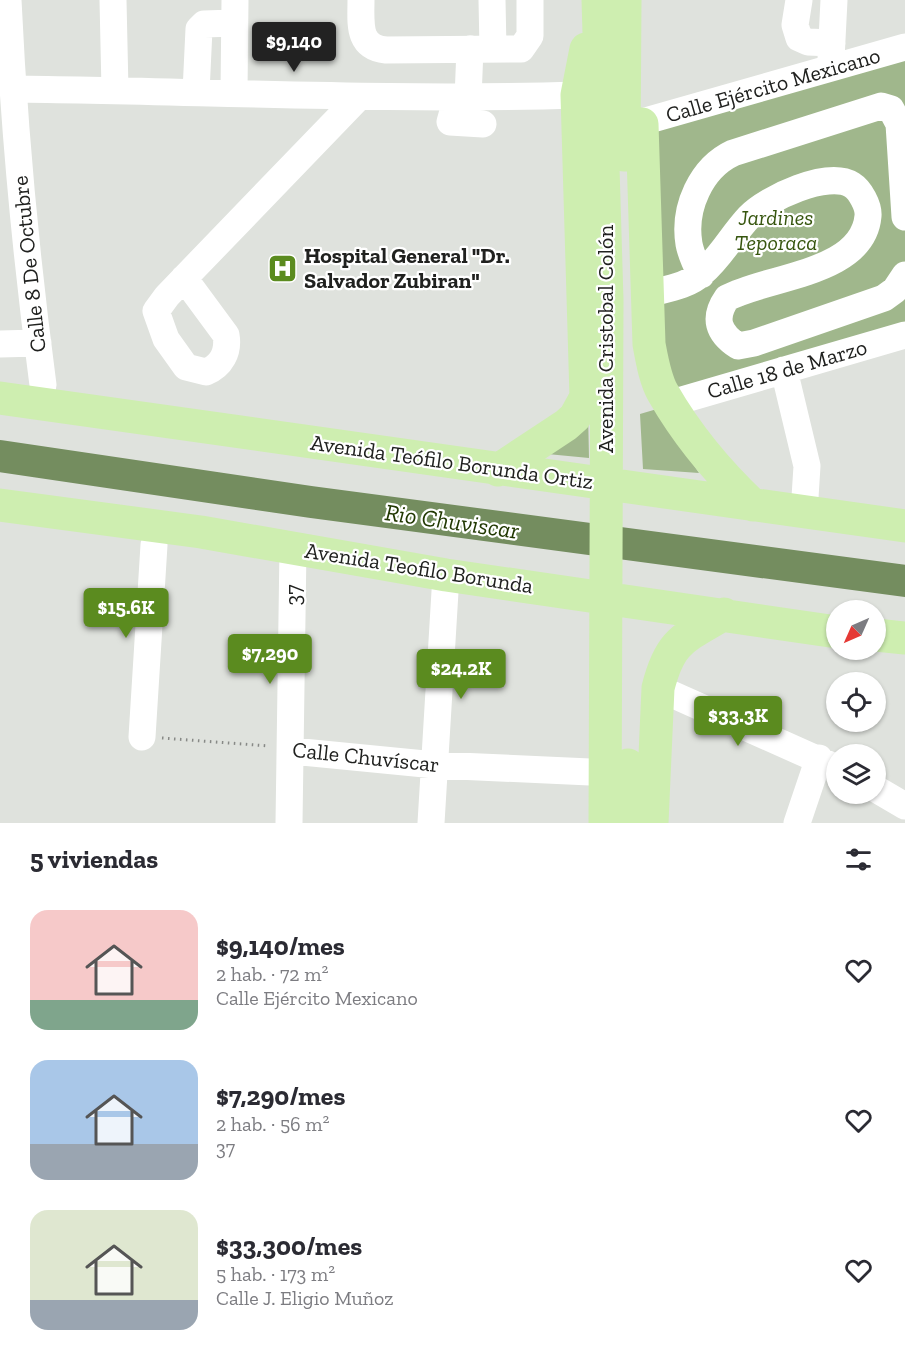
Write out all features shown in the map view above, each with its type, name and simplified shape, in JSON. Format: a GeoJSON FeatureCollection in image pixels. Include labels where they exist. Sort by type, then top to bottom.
{"type":"FeatureCollection","features":[{"type":"Feature","properties":{"kind":"main road"},"geometry":{"type":"LineString","coordinates":[[498,470],[566,425],[575,417],[586,397],[577,95],[597,0]]}},
{"type":"Feature","properties":{"kind":"main road","name":"Avenida Cristobal Colón"},"geometry":{"type":"LineString","coordinates":[[597,0],[607,300],[605,823]]}},
{"type":"Feature","properties":{"kind":"main road","name":"Avenida Cristobal Colón"},"geometry":{"type":"LineString","coordinates":[[625,0],[633,121],[628,823]]}},
{"type":"Feature","properties":{"kind":"main road"},"geometry":{"type":"LineString","coordinates":[[633,121],[648,294],[648,344],[662,392],[721,472],[753,505]]}},
{"type":"Feature","properties":{"kind":"main road"},"geometry":{"type":"LineString","coordinates":[[0,377],[109,395],[144,405],[182,423]]}},
{"type":"Feature","properties":{"kind":"main road","name":"Avenida Teófilo Borunda Ortiz"},"geometry":{"type":"LineString","coordinates":[[0,398],[905,526]]}},
{"type":"Feature","properties":{"kind":"main road","name":"Avenida Teofilo Borunda"},"geometry":{"type":"LineString","coordinates":[[0,505],[201,532],[446,575],[826,630]]}},
{"type":"Feature","properties":{"kind":"main road"},"geometry":{"type":"LineString","coordinates":[[0,520],[154,545],[216,549],[251,541]]}},
{"type":"Feature","properties":{"kind":"main road"},"geometry":{"type":"LineString","coordinates":[[588,594],[591,642],[590,823]]}},
{"type":"Feature","properties":{"kind":"main road"},"geometry":{"type":"LineString","coordinates":[[652,823],[658,688],[662,670],[678,641],[724,614]]}},
{"type":"Feature","properties":{"kind":"main road"},"geometry":{"type":"LineString","coordinates":[[886,636],[905,638]]}},
{"type":"Feature","properties":{"kind":"street","name":"Calle 8 De Octubre"},"geometry":{"type":"LineString","coordinates":[[8,0],[6,59],[12,89],[11,228],[38,343],[43,385]]}},
{"type":"Feature","properties":{"kind":"street"},"geometry":{"type":"LineString","coordinates":[[113,0],[115,90]]}},
{"type":"Feature","properties":{"kind":"street"},"geometry":{"type":"LineString","coordinates":[[362,0],[361,34],[377,49],[521,49],[530,36],[530,0]]}},
{"type":"Feature","properties":{"kind":"street"},"geometry":{"type":"LineString","coordinates":[[476,110],[481,49],[492,0]]}},
{"type":"Feature","properties":{"kind":"street"},"geometry":{"type":"LineString","coordinates":[[799,0],[795,33],[831,56],[834,0]]}},
{"type":"Feature","properties":{"kind":"street"},"geometry":{"type":"LineString","coordinates":[[196,92],[199,29],[204,24],[235,12],[234,93]]}},
{"type":"Feature","properties":{"kind":"street","name":"Calle Ejército Mexicano"},"geometry":{"type":"LineString","coordinates":[[633,121],[831,56],[905,47]]}},
{"type":"Feature","properties":{"kind":"street"},"geometry":{"type":"LineString","coordinates":[[12,89],[358,98],[476,110],[577,95]]}},
{"type":"Feature","properties":{"kind":"street"},"geometry":{"type":"LineString","coordinates":[[184,278],[358,98]]}},
{"type":"Feature","properties":{"kind":"street"},"geometry":{"type":"LineString","coordinates":[[701,275],[689,243],[689,222],[692,203],[708,169],[718,160],[733,153],[881,106],[891,109],[899,124],[905,217]]}},
{"type":"Feature","properties":{"kind":"street"},"geometry":{"type":"LineString","coordinates":[[648,294],[681,285],[701,275],[718,258],[750,216],[801,188],[830,179],[843,180],[855,187],[864,201],[868,214],[859,243],[845,255],[828,264],[726,298],[718,313],[718,321],[727,339],[738,346],[754,343],[873,302],[895,290],[905,275]]}},
{"type":"Feature","properties":{"kind":"street","name":"Calle 18 de Marzo"},"geometry":{"type":"LineString","coordinates":[[668,400],[682,400],[905,335]]}},
{"type":"Feature","properties":{"kind":"street"},"geometry":{"type":"LineString","coordinates":[[0,344],[38,343]]}},
{"type":"Feature","properties":{"kind":"street"},"geometry":{"type":"LineString","coordinates":[[784,370],[807,466],[804,513]]}},
{"type":"Feature","properties":{"kind":"street"},"geometry":{"type":"LineString","coordinates":[[142,737],[154,545]]}},
{"type":"Feature","properties":{"kind":"street","name":"37"},"geometry":{"type":"LineString","coordinates":[[289,823],[292,752],[293,548]]}},
{"type":"Feature","properties":{"kind":"street"},"geometry":{"type":"LineString","coordinates":[[431,823],[446,575]]}},
{"type":"Feature","properties":{"kind":"street"},"geometry":{"type":"LineString","coordinates":[[658,688],[826,762]]}},
{"type":"Feature","properties":{"kind":"street","name":"Calle Chuvíscar"},"geometry":{"type":"LineString","coordinates":[[292,752],[435,765],[590,772]]}},
{"type":"Feature","properties":{"kind":"street"},"geometry":{"type":"LineString","coordinates":[[797,823],[826,767]]}},
{"type":"Feature","properties":{"kind":"street"},"geometry":{"type":"LineString","coordinates":[[886,795],[905,806]]}},
{"type":"Feature","properties":{"kind":"path","name":"Calle Chuvíscar"},"geometry":{"type":"LineString","coordinates":[[142,737],[261,744],[292,752]]}},
{"type":"Feature","properties":{"kind":"green space","name":"Jardines Teporaca"},"geometry":{"type":"Polygon","coordinates":[[[905,51],[905,329],[661,395],[648,131],[905,51]]]}},
{"type":"Feature","properties":{"kind":"green space"},"geometry":{"type":"Polygon","coordinates":[[[657,409],[699,473],[643,469],[640,414],[657,409]]]}},
{"type":"Feature","properties":{"kind":"green space"},"geometry":{"type":"Polygon","coordinates":[[[588,412],[589,458],[516,451],[588,412]]]}},
{"type":"Feature","properties":{"kind":"waterway","name":"Rio Chuviscar"},"geometry":{"type":"LineString","coordinates":[[0,456],[311,502],[905,581]]}},
{"type":"Feature","properties":{"kind":"place","name":"Hospital General \"Dr. Salvador Zubiran\""},"geometry":{"type":"Point","coordinates":[283,268]}}]}
